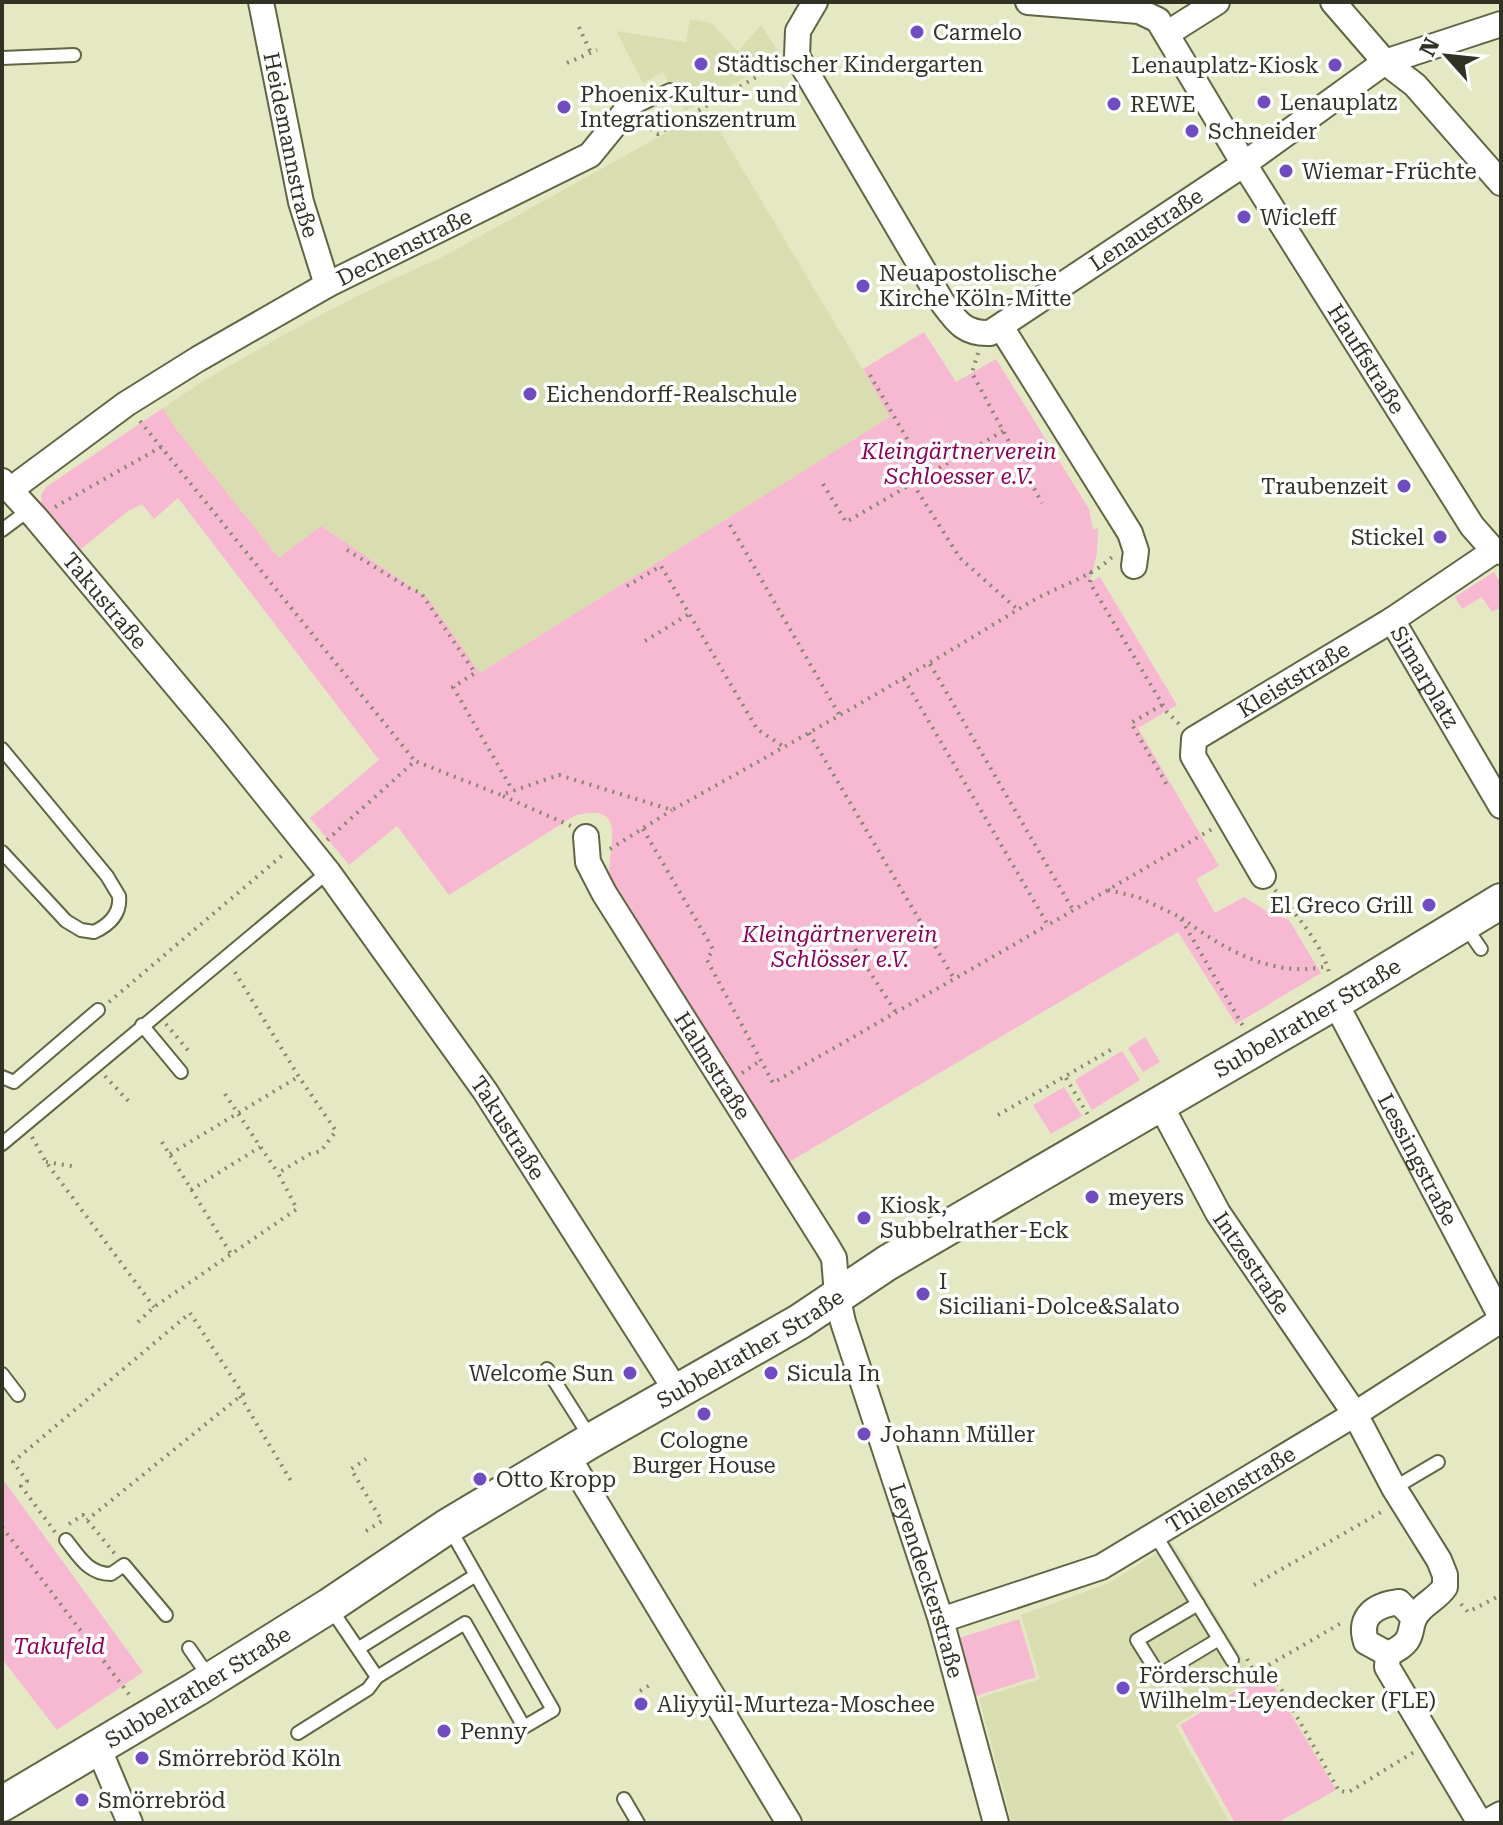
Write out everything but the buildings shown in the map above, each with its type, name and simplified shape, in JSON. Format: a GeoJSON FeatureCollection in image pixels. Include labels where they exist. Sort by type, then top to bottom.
{"type":"FeatureCollection","features":[{"type":"Feature","properties":{"kind":"main road","name":"Subbelrather Straße"},"geometry":{"type":"LineString","coordinates":[[2,1804],[211,1680],[448,1526],[799,1322],[887,1263],[1335,1002],[1472,936],[1501,901]]}},
{"type":"Feature","properties":{"kind":"street","name":"Heidemannstraße"},"geometry":{"type":"LineString","coordinates":[[261,2],[301,202],[327,285]]}},
{"type":"Feature","properties":{"kind":"street"},"geometry":{"type":"LineString","coordinates":[[815,2],[798,31],[797,56],[959,325],[969,331],[990,333],[1001,327],[1130,533],[1136,551],[1134,566]]}},
{"type":"Feature","properties":{"kind":"street"},"geometry":{"type":"LineString","coordinates":[[1028,2],[1139,11],[1158,20],[1244,164],[1385,62],[1501,24]]}},
{"type":"Feature","properties":{"kind":"street"},"geometry":{"type":"LineString","coordinates":[[1168,33],[1217,2]]}},
{"type":"Feature","properties":{"kind":"street"},"geometry":{"type":"LineString","coordinates":[[1333,2],[1385,62],[1415,85],[1501,183]]}},
{"type":"Feature","properties":{"kind":"street","name":"Dechenstraße"},"geometry":{"type":"LineString","coordinates":[[6,486],[126,404],[327,285],[590,155],[625,112]]}},
{"type":"Feature","properties":{"kind":"street","name":"Lenaustraße"},"geometry":{"type":"LineString","coordinates":[[1001,327],[1244,164]]}},
{"type":"Feature","properties":{"kind":"street","name":"Hauffstraße"},"geometry":{"type":"LineString","coordinates":[[1244,164],[1472,526],[1497,552]]}},
{"type":"Feature","properties":{"kind":"street","name":"Takustraße"},"geometry":{"type":"LineString","coordinates":[[6,486],[33,514],[328,872],[485,1091],[677,1392]]}},
{"type":"Feature","properties":{"kind":"street","name":"Simarplatz"},"geometry":{"type":"LineString","coordinates":[[1497,552],[1392,620],[1501,806]]}},
{"type":"Feature","properties":{"kind":"street","name":"Kleiststraße"},"geometry":{"type":"LineString","coordinates":[[1232,819],[1193,756],[1194,739],[1392,620]]}},
{"type":"Feature","properties":{"kind":"street"},"geometry":{"type":"LineString","coordinates":[[1232,819],[1263,876]]}},
{"type":"Feature","properties":{"kind":"street","name":"Halmstraße"},"geometry":{"type":"LineString","coordinates":[[586,837],[588,862],[834,1258],[837,1295]]}},
{"type":"Feature","properties":{"kind":"street","name":"Lessingstraße"},"geometry":{"type":"LineString","coordinates":[[1335,1002],[1501,1318]]}},
{"type":"Feature","properties":{"kind":"street","name":"Intzestraße"},"geometry":{"type":"LineString","coordinates":[[1160,1104],[1218,1213],[1355,1414],[1395,1489],[1439,1560],[1445,1575],[1445,1587]]}},
{"type":"Feature","properties":{"kind":"street","name":"Leyendeckerstraße"},"geometry":{"type":"LineString","coordinates":[[837,1295],[941,1620],[996,1823]]}},
{"type":"Feature","properties":{"kind":"street","name":"Thielenstraße"},"geometry":{"type":"LineString","coordinates":[[941,1620],[1101,1567],[1355,1414],[1501,1318]]}},
{"type":"Feature","properties":{"kind":"street"},"geometry":{"type":"LineString","coordinates":[[579,1448],[789,1823]]}},
{"type":"Feature","properties":{"kind":"street"},"geometry":{"type":"LineString","coordinates":[[1414,1618],[1399,1602],[1388,1603],[1374,1610],[1364,1621],[1362,1631],[1366,1642],[1388,1654],[1401,1649],[1411,1638],[1414,1618],[1445,1587]]}},
{"type":"Feature","properties":{"kind":"street"},"geometry":{"type":"LineString","coordinates":[[1388,1654],[1387,1667],[1483,1823],[1501,1814]]}},
{"type":"Feature","properties":{"kind":"street"},"geometry":{"type":"LineString","coordinates":[[98,1747],[130,1823]]}},
{"type":"Feature","properties":{"kind":"lane"},"geometry":{"type":"LineString","coordinates":[[2,58],[74,55]]}},
{"type":"Feature","properties":{"kind":"lane"},"geometry":{"type":"LineString","coordinates":[[625,112],[670,90]]}},
{"type":"Feature","properties":{"kind":"lane"},"geometry":{"type":"LineString","coordinates":[[2,530],[33,514]]}},
{"type":"Feature","properties":{"kind":"lane"},"geometry":{"type":"LineString","coordinates":[[2,749],[107,876],[120,898],[115,915],[109,923],[94,932],[74,927],[2,852]]}},
{"type":"Feature","properties":{"kind":"lane"},"geometry":{"type":"LineString","coordinates":[[2,1144],[328,872]]}},
{"type":"Feature","properties":{"kind":"lane"},"geometry":{"type":"LineString","coordinates":[[2,1077],[14,1082],[98,1010]]}},
{"type":"Feature","properties":{"kind":"lane"},"geometry":{"type":"LineString","coordinates":[[142,1025],[181,1072]]}},
{"type":"Feature","properties":{"kind":"lane"},"geometry":{"type":"LineString","coordinates":[[547,1369],[579,1448]]}},
{"type":"Feature","properties":{"kind":"lane"},"geometry":{"type":"LineString","coordinates":[[2,1374],[18,1395]]}},
{"type":"Feature","properties":{"kind":"lane"},"geometry":{"type":"LineString","coordinates":[[1395,1489],[1438,1462]]}},
{"type":"Feature","properties":{"kind":"lane"},"geometry":{"type":"LineString","coordinates":[[298,1733],[368,1689],[377,1677],[465,1623],[524,1727],[553,1710],[448,1526]]}},
{"type":"Feature","properties":{"kind":"lane"},"geometry":{"type":"LineString","coordinates":[[1156,1536],[1232,1660]]}},
{"type":"Feature","properties":{"kind":"lane"},"geometry":{"type":"LineString","coordinates":[[66,1540],[86,1565],[97,1572],[111,1574],[124,1565],[166,1615]]}},
{"type":"Feature","properties":{"kind":"lane"},"geometry":{"type":"LineString","coordinates":[[359,1648],[476,1575]]}},
{"type":"Feature","properties":{"kind":"lane"},"geometry":{"type":"LineString","coordinates":[[1198,1604],[1137,1640],[1159,1675],[1219,1639]]}},
{"type":"Feature","properties":{"kind":"lane"},"geometry":{"type":"LineString","coordinates":[[329,1606],[377,1677]]}},
{"type":"Feature","properties":{"kind":"lane"},"geometry":{"type":"LineString","coordinates":[[189,1648],[211,1680]]}},
{"type":"Feature","properties":{"kind":"lane"},"geometry":{"type":"LineString","coordinates":[[624,1799],[638,1823]]}},
{"type":"Feature","properties":{"kind":"path"},"geometry":{"type":"LineString","coordinates":[[567,63],[594,51],[579,27]]}},
{"type":"Feature","properties":{"kind":"path"},"geometry":{"type":"LineString","coordinates":[[625,112],[658,134],[797,56]]}},
{"type":"Feature","properties":{"kind":"path"},"geometry":{"type":"LineString","coordinates":[[972,373],[1042,503]]}},
{"type":"Feature","properties":{"kind":"path"},"geometry":{"type":"LineString","coordinates":[[870,375],[928,475]]}},
{"type":"Feature","properties":{"kind":"path"},"geometry":{"type":"LineString","coordinates":[[126,404],[415,761],[567,823],[586,837]]}},
{"type":"Feature","properties":{"kind":"path"},"geometry":{"type":"LineString","coordinates":[[823,484],[846,522],[1003,431]]}},
{"type":"Feature","properties":{"kind":"path"},"geometry":{"type":"LineString","coordinates":[[33,514],[161,447]]}},
{"type":"Feature","properties":{"kind":"path"},"geometry":{"type":"LineString","coordinates":[[913,484],[960,558],[1017,609]]}},
{"type":"Feature","properties":{"kind":"path"},"geometry":{"type":"LineString","coordinates":[[730,525],[840,716]]}},
{"type":"Feature","properties":{"kind":"path"},"geometry":{"type":"LineString","coordinates":[[588,862],[672,810],[930,664],[1049,590],[1103,567],[1130,533]]}},
{"type":"Feature","properties":{"kind":"path"},"geometry":{"type":"LineString","coordinates":[[347,550],[421,593],[475,673],[453,687],[513,791]]}},
{"type":"Feature","properties":{"kind":"path"},"geometry":{"type":"LineString","coordinates":[[627,586],[661,566],[757,729],[785,747]]}},
{"type":"Feature","properties":{"kind":"path"},"geometry":{"type":"LineString","coordinates":[[1091,572],[1090,583],[1167,712]]}},
{"type":"Feature","properties":{"kind":"path"},"geometry":{"type":"LineString","coordinates":[[645,641],[689,614]]}},
{"type":"Feature","properties":{"kind":"path"},"geometry":{"type":"LineString","coordinates":[[930,664],[1073,910]]}},
{"type":"Feature","properties":{"kind":"path"},"geometry":{"type":"LineString","coordinates":[[904,679],[1048,925]]}},
{"type":"Feature","properties":{"kind":"path"},"geometry":{"type":"LineString","coordinates":[[1162,705],[1131,723],[1167,785]]}},
{"type":"Feature","properties":{"kind":"path"},"geometry":{"type":"LineString","coordinates":[[809,733],[953,977]]}},
{"type":"Feature","properties":{"kind":"path"},"geometry":{"type":"LineString","coordinates":[[98,1010],[415,761]]}},
{"type":"Feature","properties":{"kind":"path"},"geometry":{"type":"LineString","coordinates":[[501,795],[559,775],[672,810]]}},
{"type":"Feature","properties":{"kind":"path"},"geometry":{"type":"LineString","coordinates":[[643,829],[713,949],[707,960],[773,1083],[1232,819]]}},
{"type":"Feature","properties":{"kind":"path"},"geometry":{"type":"LineString","coordinates":[[1263,876],[1297,916],[1327,966],[1335,1002]]}},
{"type":"Feature","properties":{"kind":"path"},"geometry":{"type":"LineString","coordinates":[[1108,890],[1138,897],[1180,917],[1241,956],[1311,970],[1327,966]]}},
{"type":"Feature","properties":{"kind":"path"},"geometry":{"type":"LineString","coordinates":[[1180,917],[1245,1028],[1252,1051]]}},
{"type":"Feature","properties":{"kind":"path"},"geometry":{"type":"LineString","coordinates":[[842,929],[895,1011]]}},
{"type":"Feature","properties":{"kind":"path"},"geometry":{"type":"LineString","coordinates":[[225,955],[299,1077],[336,1131],[321,1151],[278,1173]]}},
{"type":"Feature","properties":{"kind":"path"},"geometry":{"type":"LineString","coordinates":[[156,1013],[191,1054]]}},
{"type":"Feature","properties":{"kind":"path"},"geometry":{"type":"LineString","coordinates":[[998,1115],[1114,1048]]}},
{"type":"Feature","properties":{"kind":"path"},"geometry":{"type":"LineString","coordinates":[[735,1077],[760,1061]]}},
{"type":"Feature","properties":{"kind":"path"},"geometry":{"type":"LineString","coordinates":[[95,1065],[131,1104]]}},
{"type":"Feature","properties":{"kind":"path"},"geometry":{"type":"LineString","coordinates":[[170,1154],[299,1077]]}},
{"type":"Feature","properties":{"kind":"path"},"geometry":{"type":"LineString","coordinates":[[1065,1078],[1087,1114]]}},
{"type":"Feature","properties":{"kind":"path"},"geometry":{"type":"LineString","coordinates":[[138,1322],[154,1307],[297,1209],[278,1173],[225,1094]]}},
{"type":"Feature","properties":{"kind":"path"},"geometry":{"type":"LineString","coordinates":[[25,1124],[46,1162],[154,1307]]}},
{"type":"Feature","properties":{"kind":"path"},"geometry":{"type":"LineString","coordinates":[[162,1142],[231,1254]]}},
{"type":"Feature","properties":{"kind":"path"},"geometry":{"type":"LineString","coordinates":[[191,1190],[260,1147]]}},
{"type":"Feature","properties":{"kind":"path"},"geometry":{"type":"LineString","coordinates":[[46,1162],[72,1166]]}},
{"type":"Feature","properties":{"kind":"path"},"geometry":{"type":"LineString","coordinates":[[87,1520],[243,1394],[190,1313],[13,1462],[27,1481],[21,1486],[55,1532],[83,1515],[87,1520],[124,1565]]}},
{"type":"Feature","properties":{"kind":"path"},"geometry":{"type":"LineString","coordinates":[[240,1396],[291,1481]]}},
{"type":"Feature","properties":{"kind":"path"},"geometry":{"type":"LineString","coordinates":[[366,1459],[351,1469],[382,1521],[366,1531]]}},
{"type":"Feature","properties":{"kind":"path"},"geometry":{"type":"LineString","coordinates":[[1254,1585],[1386,1509],[1384,1499],[1395,1489]]}},
{"type":"Feature","properties":{"kind":"path"},"geometry":{"type":"LineString","coordinates":[[2,1527],[147,1718]]}},
{"type":"Feature","properties":{"kind":"path"},"geometry":{"type":"LineString","coordinates":[[1445,1587],[1468,1612],[1501,1595]]}},
{"type":"Feature","properties":{"kind":"path"},"geometry":{"type":"LineString","coordinates":[[1364,1621],[1350,1619],[1255,1673],[1279,1685],[1339,1791],[1349,1792],[1431,1741]]}},
{"type":"Feature","properties":{"kind":"path"},"geometry":{"type":"LineString","coordinates":[[640,1691],[650,1685]]}},
{"type":"Feature","properties":{"kind":"shaded area","name":"Städtischer Kindergarten"},"geometry":{"type":"Polygon","coordinates":[[[690,19],[711,23],[738,51],[761,25],[782,57],[685,111],[663,72],[643,83],[616,31],[686,42],[690,19]]]}},
{"type":"Feature","properties":{"kind":"shaded area","name":"Eichendorff-Realschule"},"geometry":{"type":"Polygon","coordinates":[[[707,110],[891,417],[480,673],[428,598],[321,526],[279,558],[176,429],[163,408],[203,381],[287,333],[450,253],[707,110]]]}},
{"type":"Feature","properties":{"kind":"shaded area","name":"Förderschule Wilhelm-Leyendecker (FLE)"},"geometry":{"type":"Polygon","coordinates":[[[1173,1543],[1254,1678],[1175,1725],[1230,1823],[1012,1823],[979,1698],[1040,1679],[1021,1615],[1109,1583],[1173,1543]]]}},
{"type":"Feature","properties":{"kind":"green space"},"geometry":{"type":"Polygon","coordinates":[[[924,332],[956,382],[996,359],[1089,509],[1093,530],[1098,528],[1097,553],[1090,582],[1100,577],[1177,705],[1138,728],[1219,866],[1196,879],[1215,913],[1244,897],[1268,912],[1289,920],[1321,973],[1236,1024],[1178,932],[789,1162],[609,875],[612,828],[609,820],[602,814],[574,816],[449,895],[397,826],[349,865],[310,818],[379,760],[178,498],[154,519],[142,504],[128,511],[81,549],[42,506],[41,495],[46,487],[163,408],[176,429],[279,558],[321,526],[428,598],[480,673],[890,417],[863,369],[924,332]]]}},
{"type":"Feature","properties":{"kind":"green space"},"geometry":{"type":"Polygon","coordinates":[[[1494,572],[1501,584],[1501,607],[1492,612],[1482,597],[1462,609],[1455,597],[1494,572]]]}},
{"type":"Feature","properties":{"kind":"green space"},"geometry":{"type":"Polygon","coordinates":[[[1145,1037],[1160,1062],[1143,1072],[1128,1048],[1145,1037]]]}},
{"type":"Feature","properties":{"kind":"green space"},"geometry":{"type":"Polygon","coordinates":[[[1122,1051],[1140,1080],[1092,1110],[1075,1080],[1122,1051]]]}},
{"type":"Feature","properties":{"kind":"green space"},"geometry":{"type":"Polygon","coordinates":[[[1064,1087],[1082,1116],[1051,1134],[1033,1105],[1064,1087]]]}},
{"type":"Feature","properties":{"kind":"green space","name":"Takufeld"},"geometry":{"type":"Polygon","coordinates":[[[2,1478],[143,1672],[57,1730],[2,1659],[2,1478]]]}},
{"type":"Feature","properties":{"kind":"green space"},"geometry":{"type":"Polygon","coordinates":[[[1019,1619],[1036,1677],[976,1696],[959,1638],[1019,1619]]]}},
{"type":"Feature","properties":{"kind":"green space"},"geometry":{"type":"Polygon","coordinates":[[[1257,1678],[1275,1687],[1336,1790],[1277,1823],[1235,1823],[1180,1725],[1257,1678]]]}},
{"type":"Feature","properties":{"kind":"place","name":"Carmelo"},"geometry":{"type":"Point","coordinates":[917,32]}},
{"type":"Feature","properties":{"kind":"place","name":"Städtischer Kindergarten"},"geometry":{"type":"Point","coordinates":[701,64]}},
{"type":"Feature","properties":{"kind":"place","name":"Lenauplatz-Kiosk"},"geometry":{"type":"Point","coordinates":[1335,65]}},
{"type":"Feature","properties":{"kind":"place","name":"Lenauplatz"},"geometry":{"type":"Point","coordinates":[1264,102]}},
{"type":"Feature","properties":{"kind":"place","name":"REWE"},"geometry":{"type":"Point","coordinates":[1114,104]}},
{"type":"Feature","properties":{"kind":"place","name":"Phoenix Kultur- und Integrationszentrum"},"geometry":{"type":"Point","coordinates":[564,107]}},
{"type":"Feature","properties":{"kind":"place","name":"Schneider"},"geometry":{"type":"Point","coordinates":[1192,131]}},
{"type":"Feature","properties":{"kind":"place","name":"Wiemar-Früchte"},"geometry":{"type":"Point","coordinates":[1286,171]}},
{"type":"Feature","properties":{"kind":"place","name":"Wicleff"},"geometry":{"type":"Point","coordinates":[1244,217]}},
{"type":"Feature","properties":{"kind":"place","name":"Neuapostolische Kirche Köln-Mitte"},"geometry":{"type":"Point","coordinates":[863,286]}},
{"type":"Feature","properties":{"kind":"place","name":"Eichendorff-Realschule"},"geometry":{"type":"Point","coordinates":[530,394]}},
{"type":"Feature","properties":{"kind":"place","name":"Traubenzeit"},"geometry":{"type":"Point","coordinates":[1404,486]}},
{"type":"Feature","properties":{"kind":"place","name":"Stickel"},"geometry":{"type":"Point","coordinates":[1440,537]}},
{"type":"Feature","properties":{"kind":"place","name":"El Greco Grill"},"geometry":{"type":"Point","coordinates":[1429,905]}},
{"type":"Feature","properties":{"kind":"place","name":"meyers"},"geometry":{"type":"Point","coordinates":[1092,1197]}},
{"type":"Feature","properties":{"kind":"place","name":"Kiosk, Subbelrather-Eck"},"geometry":{"type":"Point","coordinates":[864,1218]}},
{"type":"Feature","properties":{"kind":"place","name":"I Siciliani-Dolce&Salato"},"geometry":{"type":"Point","coordinates":[923,1294]}},
{"type":"Feature","properties":{"kind":"place","name":"Welcome Sun"},"geometry":{"type":"Point","coordinates":[630,1373]}},
{"type":"Feature","properties":{"kind":"place","name":"Sicula In"},"geometry":{"type":"Point","coordinates":[771,1373]}},
{"type":"Feature","properties":{"kind":"place","name":"Cologne Burger House"},"geometry":{"type":"Point","coordinates":[704,1414]}},
{"type":"Feature","properties":{"kind":"place","name":"Johann Müller"},"geometry":{"type":"Point","coordinates":[864,1434]}},
{"type":"Feature","properties":{"kind":"place","name":"Otto Kropp"},"geometry":{"type":"Point","coordinates":[480,1479]}},
{"type":"Feature","properties":{"kind":"place","name":"Förderschule Wilhelm-Leyendecker (FLE)"},"geometry":{"type":"Point","coordinates":[1123,1688]}},
{"type":"Feature","properties":{"kind":"place","name":"Aliyyül-Murteza-Moschee"},"geometry":{"type":"Point","coordinates":[641,1704]}},
{"type":"Feature","properties":{"kind":"place","name":"Penny"},"geometry":{"type":"Point","coordinates":[444,1731]}},
{"type":"Feature","properties":{"kind":"place","name":"Smörrebröd Köln"},"geometry":{"type":"Point","coordinates":[142,1758]}},
{"type":"Feature","properties":{"kind":"place","name":"Smörrebröd"},"geometry":{"type":"Point","coordinates":[82,1800]}},
{"type":"Feature","properties":{"kind":"park label","name":"Kleingärtnerverein Schloesser e.V."},"geometry":{"type":"Point","coordinates":[959,464]}},
{"type":"Feature","properties":{"kind":"park label","name":"Kleingärtnerverein Schlösser e.V."},"geometry":{"type":"Point","coordinates":[840,946]}}]}
